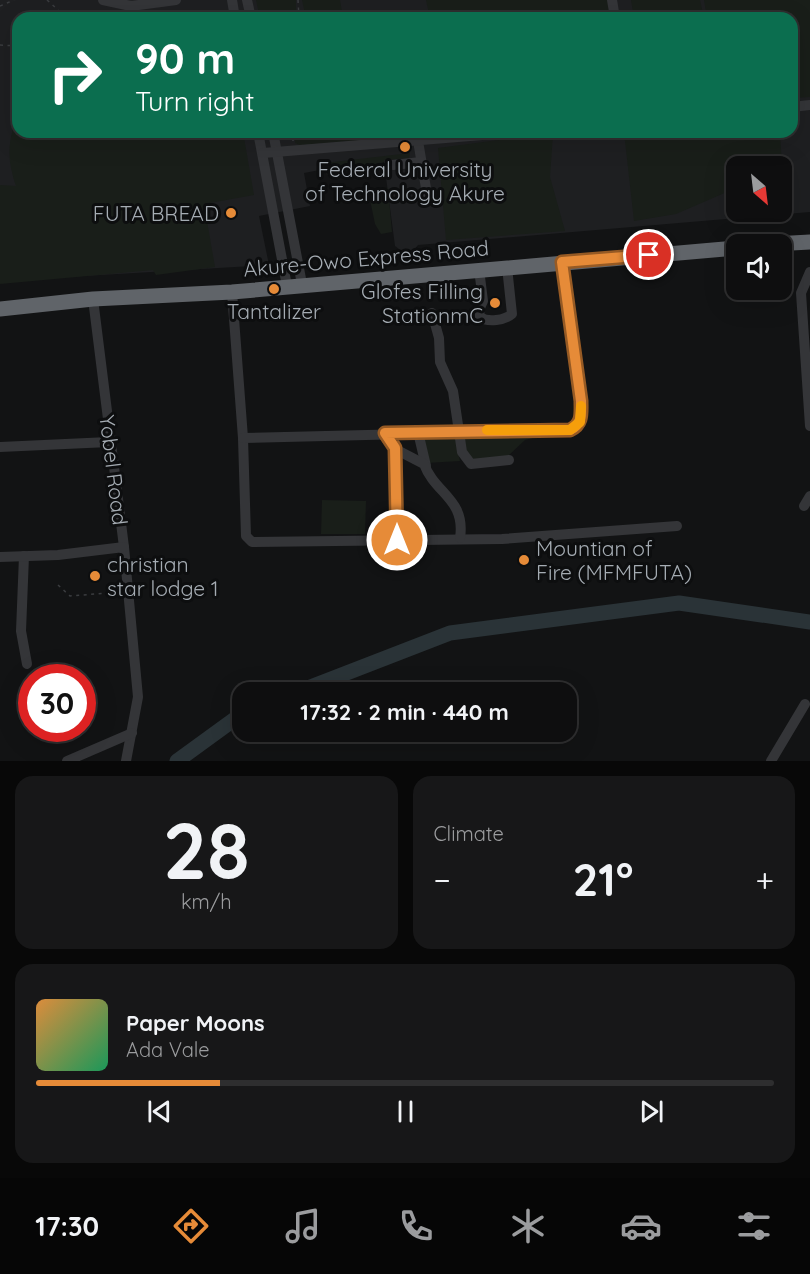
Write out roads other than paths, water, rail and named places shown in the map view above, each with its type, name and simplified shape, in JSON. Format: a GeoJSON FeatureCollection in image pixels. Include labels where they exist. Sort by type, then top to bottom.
{"type":"FeatureCollection","features":[{"type":"Feature","properties":{"kind":"highway"},"geometry":{"type":"LineString","coordinates":[[792,243],[810,242]]}},
{"type":"Feature","properties":{"kind":"highway","name":"Akure-Owo Express Road"},"geometry":{"type":"LineString","coordinates":[[0,309],[93,299],[232,292],[726,249]]}},
{"type":"Feature","properties":{"kind":"street"},"geometry":{"type":"LineString","coordinates":[[103,0],[131,6],[176,0]]}},
{"type":"Feature","properties":{"kind":"street"},"geometry":{"type":"LineString","coordinates":[[259,138],[280,243],[295,285]]}},
{"type":"Feature","properties":{"kind":"street"},"geometry":{"type":"LineString","coordinates":[[274,138],[293,241],[295,285]]}},
{"type":"Feature","properties":{"kind":"street"},"geometry":{"type":"LineString","coordinates":[[263,153],[452,138]]}},
{"type":"Feature","properties":{"kind":"street"},"geometry":{"type":"LineString","coordinates":[[418,141],[428,200]]}},
{"type":"Feature","properties":{"kind":"street"},"geometry":{"type":"LineString","coordinates":[[393,165],[421,162]]}},
{"type":"Feature","properties":{"kind":"street"},"geometry":{"type":"LineString","coordinates":[[280,243],[293,241]]}},
{"type":"Feature","properties":{"kind":"street"},"geometry":{"type":"LineString","coordinates":[[243,438],[570,430],[580,422],[581,401],[562,262]]}},
{"type":"Feature","properties":{"kind":"street"},"geometry":{"type":"LineString","coordinates":[[478,270],[483,301],[478,310],[480,317],[484,320],[500,319],[512,314],[507,267]]}},
{"type":"Feature","properties":{"kind":"street"},"geometry":{"type":"LineString","coordinates":[[810,272],[801,293],[810,426]]}},
{"type":"Feature","properties":{"kind":"street"},"geometry":{"type":"LineString","coordinates":[[232,292],[248,540],[252,542],[502,539],[677,526]]}},
{"type":"Feature","properties":{"kind":"street","name":"Yobel Road"},"geometry":{"type":"LineString","coordinates":[[93,299],[109,442],[124,547],[138,697],[126,761]]}},
{"type":"Feature","properties":{"kind":"street"},"geometry":{"type":"LineString","coordinates":[[432,313],[439,338],[440,362],[453,391],[457,431],[462,452],[471,464],[509,460]]}},
{"type":"Feature","properties":{"kind":"street"},"geometry":{"type":"LineString","coordinates":[[418,432],[426,468]]}},
{"type":"Feature","properties":{"kind":"street"},"geometry":{"type":"LineString","coordinates":[[385,433],[395,448],[426,468],[460,514],[462,521],[460,538]]}},
{"type":"Feature","properties":{"kind":"street"},"geometry":{"type":"LineString","coordinates":[[0,447],[109,442]]}},
{"type":"Feature","properties":{"kind":"street"},"geometry":{"type":"LineString","coordinates":[[395,448],[397,540]]}},
{"type":"Feature","properties":{"kind":"street"},"geometry":{"type":"LineString","coordinates":[[0,557],[124,547]]}},
{"type":"Feature","properties":{"kind":"street"},"geometry":{"type":"LineString","coordinates":[[24,556],[21,631],[27,664]]}},
{"type":"Feature","properties":{"kind":"street"},"geometry":{"type":"LineString","coordinates":[[771,761],[805,704]]}},
{"type":"Feature","properties":{"kind":"street"},"geometry":{"type":"LineString","coordinates":[[67,761],[132,733]]}},
{"type":"Feature","properties":{"kind":"waterway"},"geometry":{"type":"LineString","coordinates":[[323,682],[450,633],[679,603],[810,622]]}},
{"type":"Feature","properties":{"kind":"waterway"},"geometry":{"type":"LineString","coordinates":[[177,761],[232,721]]}},
{"type":"Feature","properties":{"kind":"place","name":"Federal University of Technology Akure"},"geometry":{"type":"Point","coordinates":[405,147]}},
{"type":"Feature","properties":{"kind":"place","name":"FUTA BREAD"},"geometry":{"type":"Point","coordinates":[231,213]}},
{"type":"Feature","properties":{"kind":"place","name":"Tantalizer"},"geometry":{"type":"Point","coordinates":[274,289]}},
{"type":"Feature","properties":{"kind":"place","name":"Glofes Filling StationmC"},"geometry":{"type":"Point","coordinates":[495,303]}},
{"type":"Feature","properties":{"kind":"place","name":"Mountian of Fire (MFMFUTA)"},"geometry":{"type":"Point","coordinates":[524,560]}},
{"type":"Feature","properties":{"kind":"place","name":"christian star lodge 1"},"geometry":{"type":"Point","coordinates":[95,576]}}]}
